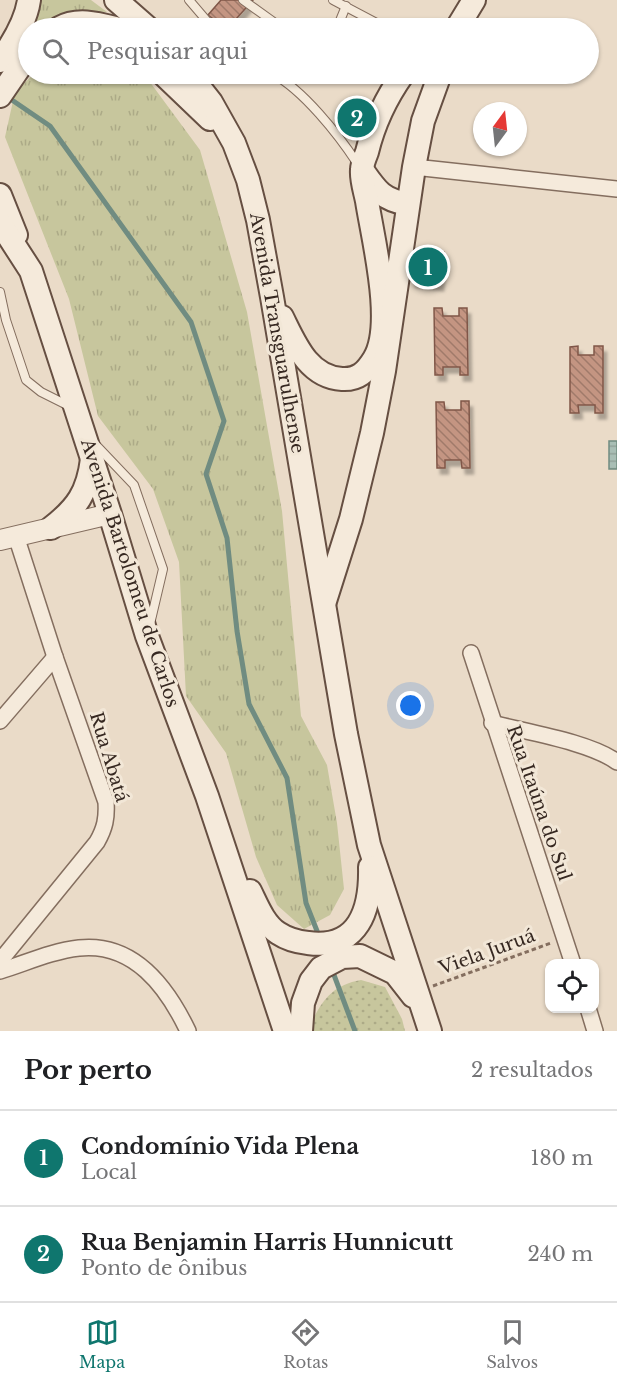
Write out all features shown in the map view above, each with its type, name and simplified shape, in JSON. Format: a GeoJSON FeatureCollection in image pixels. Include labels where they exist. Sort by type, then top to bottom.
{"type":"FeatureCollection","features":[{"type":"Feature","properties":{"kind":"main road"},"geometry":{"type":"LineString","coordinates":[[23,18],[28,0]]}},
{"type":"Feature","properties":{"kind":"main road"},"geometry":{"type":"LineString","coordinates":[[116,0],[137,18]]}},
{"type":"Feature","properties":{"kind":"main road"},"geometry":{"type":"LineString","coordinates":[[463,18],[474,0]]}},
{"type":"Feature","properties":{"kind":"main road"},"geometry":{"type":"LineString","coordinates":[[0,61],[18,29]]}},
{"type":"Feature","properties":{"kind":"main road"},"geometry":{"type":"LineString","coordinates":[[0,96],[18,70]]}},
{"type":"Feature","properties":{"kind":"main road"},"geometry":{"type":"LineString","coordinates":[[173,84],[234,143]]}},
{"type":"Feature","properties":{"kind":"main road","name":"Avenida Transguarulhense"},"geometry":{"type":"LineString","coordinates":[[197,84],[211,102],[234,143],[248,180],[258,220],[323,608],[369,845]]}},
{"type":"Feature","properties":{"kind":"main road"},"geometry":{"type":"LineString","coordinates":[[272,297],[300,351],[309,364],[321,374],[348,379],[360,376],[376,356],[383,323],[381,290],[362,170],[371,135],[381,111],[397,84]]}},
{"type":"Feature","properties":{"kind":"main road"},"geometry":{"type":"LineString","coordinates":[[323,608],[351,519],[372,433],[384,371],[407,204],[429,84]]}},
{"type":"Feature","properties":{"kind":"main road"},"geometry":{"type":"LineString","coordinates":[[423,121],[436,84]]}},
{"type":"Feature","properties":{"kind":"main road"},"geometry":{"type":"LineString","coordinates":[[362,170],[384,197],[407,204]]}},
{"type":"Feature","properties":{"kind":"main road"},"geometry":{"type":"LineString","coordinates":[[0,195],[31,271]]}},
{"type":"Feature","properties":{"kind":"main road","name":"Avenida Bartolomeu de Carlos"},"geometry":{"type":"LineString","coordinates":[[0,223],[31,271],[147,636],[207,796],[285,1031]]}},
{"type":"Feature","properties":{"kind":"main road"},"geometry":{"type":"LineString","coordinates":[[51,528],[75,507],[83,495],[88,483],[92,457]]}},
{"type":"Feature","properties":{"kind":"main road"},"geometry":{"type":"LineString","coordinates":[[207,796],[263,917],[276,933],[296,942],[319,945],[340,941],[355,930],[366,912],[371,889],[369,845]]}},
{"type":"Feature","properties":{"kind":"main road"},"geometry":{"type":"LineString","coordinates":[[369,845],[424,1012]]}},
{"type":"Feature","properties":{"kind":"main road"},"geometry":{"type":"LineString","coordinates":[[301,1031],[303,1004],[311,981],[321,968],[342,957],[360,956],[395,973],[424,1012]]}},
{"type":"Feature","properties":{"kind":"street"},"geometry":{"type":"LineString","coordinates":[[414,167],[617,189]]}},
{"type":"Feature","properties":{"kind":"street"},"geometry":{"type":"LineString","coordinates":[[8,538],[110,514]]}},
{"type":"Feature","properties":{"kind":"street","name":"Rua Abatá"},"geometry":{"type":"LineString","coordinates":[[0,961],[96,842],[104,829],[107,818],[105,802],[55,657],[8,538]]}},
{"type":"Feature","properties":{"kind":"street","name":"Rua Itaúna do Sul"},"geometry":{"type":"LineString","coordinates":[[471,653],[492,723],[572,959]]}},
{"type":"Feature","properties":{"kind":"street"},"geometry":{"type":"LineString","coordinates":[[0,720],[55,657]]}},
{"type":"Feature","properties":{"kind":"street"},"geometry":{"type":"LineString","coordinates":[[492,723],[581,745],[609,756],[617,762]]}},
{"type":"Feature","properties":{"kind":"street"},"geometry":{"type":"LineString","coordinates":[[0,972],[61,952],[80,948],[104,948],[126,956],[148,970],[176,1005],[188,1031]]}},
{"type":"Feature","properties":{"kind":"street"},"geometry":{"type":"LineString","coordinates":[[590,1013],[595,1031]]}},
{"type":"Feature","properties":{"kind":"lane"},"geometry":{"type":"LineString","coordinates":[[189,0],[204,18]]}},
{"type":"Feature","properties":{"kind":"lane"},"geometry":{"type":"LineString","coordinates":[[243,0],[268,18]]}},
{"type":"Feature","properties":{"kind":"lane"},"geometry":{"type":"LineString","coordinates":[[333,0],[368,18]]}},
{"type":"Feature","properties":{"kind":"lane"},"geometry":{"type":"LineString","coordinates":[[341,18],[346,6]]}},
{"type":"Feature","properties":{"kind":"lane"},"geometry":{"type":"LineString","coordinates":[[288,84],[333,130],[362,170]]}},
{"type":"Feature","properties":{"kind":"lane"},"geometry":{"type":"LineString","coordinates":[[0,292],[6,320],[26,380],[41,392],[76,410]]}},
{"type":"Feature","properties":{"kind":"lane"},"geometry":{"type":"LineString","coordinates":[[84,433],[135,485],[163,570],[147,636]]}},
{"type":"Feature","properties":{"kind":"path","name":"Viela Juruá"},"geometry":{"type":"LineString","coordinates":[[424,1012],[565,938]]}},
{"type":"Feature","properties":{"kind":"green space"},"geometry":{"type":"Polygon","coordinates":[[[32,0],[91,0],[107,12],[71,12],[54,18],[23,18],[32,0]]]}},
{"type":"Feature","properties":{"kind":"green space"},"geometry":{"type":"Polygon","coordinates":[[[18,29],[18,55],[0,82],[0,67],[18,29]]]}},
{"type":"Feature","properties":{"kind":"green space"},"geometry":{"type":"Polygon","coordinates":[[[23,84],[151,84],[200,150],[247,312],[282,511],[301,716],[327,765],[337,823],[344,889],[330,915],[304,929],[277,905],[256,857],[226,753],[186,696],[179,562],[153,489],[98,416],[69,299],[5,137],[15,92],[23,84]]]}},
{"type":"Feature","properties":{"kind":"green space"},"geometry":{"type":"Polygon","coordinates":[[[361,980],[385,987],[402,1019],[405,1031],[313,1031],[311,1023],[330,994],[343,985],[361,980]]]}},
{"type":"Feature","properties":{"kind":"shaded area"},"geometry":{"type":"Polygon","coordinates":[[[609,441],[617,441],[617,469],[609,469],[609,441]]]}},
{"type":"Feature","properties":{"kind":"building"},"geometry":{"type":"Polygon","coordinates":[[[221,0],[253,0],[237,18],[212,18],[208,15],[221,0]]]}},
{"type":"Feature","properties":{"kind":"building"},"geometry":{"type":"Polygon","coordinates":[[[417,249],[444,252],[440,285],[412,281],[417,249]]]}},
{"type":"Feature","properties":{"kind":"building"},"geometry":{"type":"Polygon","coordinates":[[[434,308],[442,308],[443,316],[459,316],[459,308],[467,308],[468,375],[460,375],[460,367],[443,367],[443,375],[435,375],[434,308]]]}},
{"type":"Feature","properties":{"kind":"building"},"geometry":{"type":"Polygon","coordinates":[[[578,346],[578,355],[594,355],[594,346],[603,346],[603,413],[595,413],[595,405],[578,405],[579,413],[570,413],[570,347],[578,346]]]}},
{"type":"Feature","properties":{"kind":"building"},"geometry":{"type":"Polygon","coordinates":[[[461,401],[469,401],[470,468],[462,468],[461,460],[445,460],[445,468],[437,468],[436,402],[444,402],[445,410],[461,410],[461,401]]]}},
{"type":"Feature","properties":{"kind":"waterway"},"geometry":{"type":"LineString","coordinates":[[6,96],[50,126],[191,322],[224,421],[206,474],[227,538],[237,631],[249,704],[287,778],[306,903],[319,936]]}},
{"type":"Feature","properties":{"kind":"waterway"},"geometry":{"type":"LineString","coordinates":[[331,967],[355,1031]]}},
{"type":"Feature","properties":{"kind":"place","name":"Rua Benjamin Harris Hunnicutt"},"geometry":{"type":"Point","coordinates":[357,118]}},
{"type":"Feature","properties":{"kind":"place","name":"Condomínio Vida Plena"},"geometry":{"type":"Point","coordinates":[428,267]}}]}
